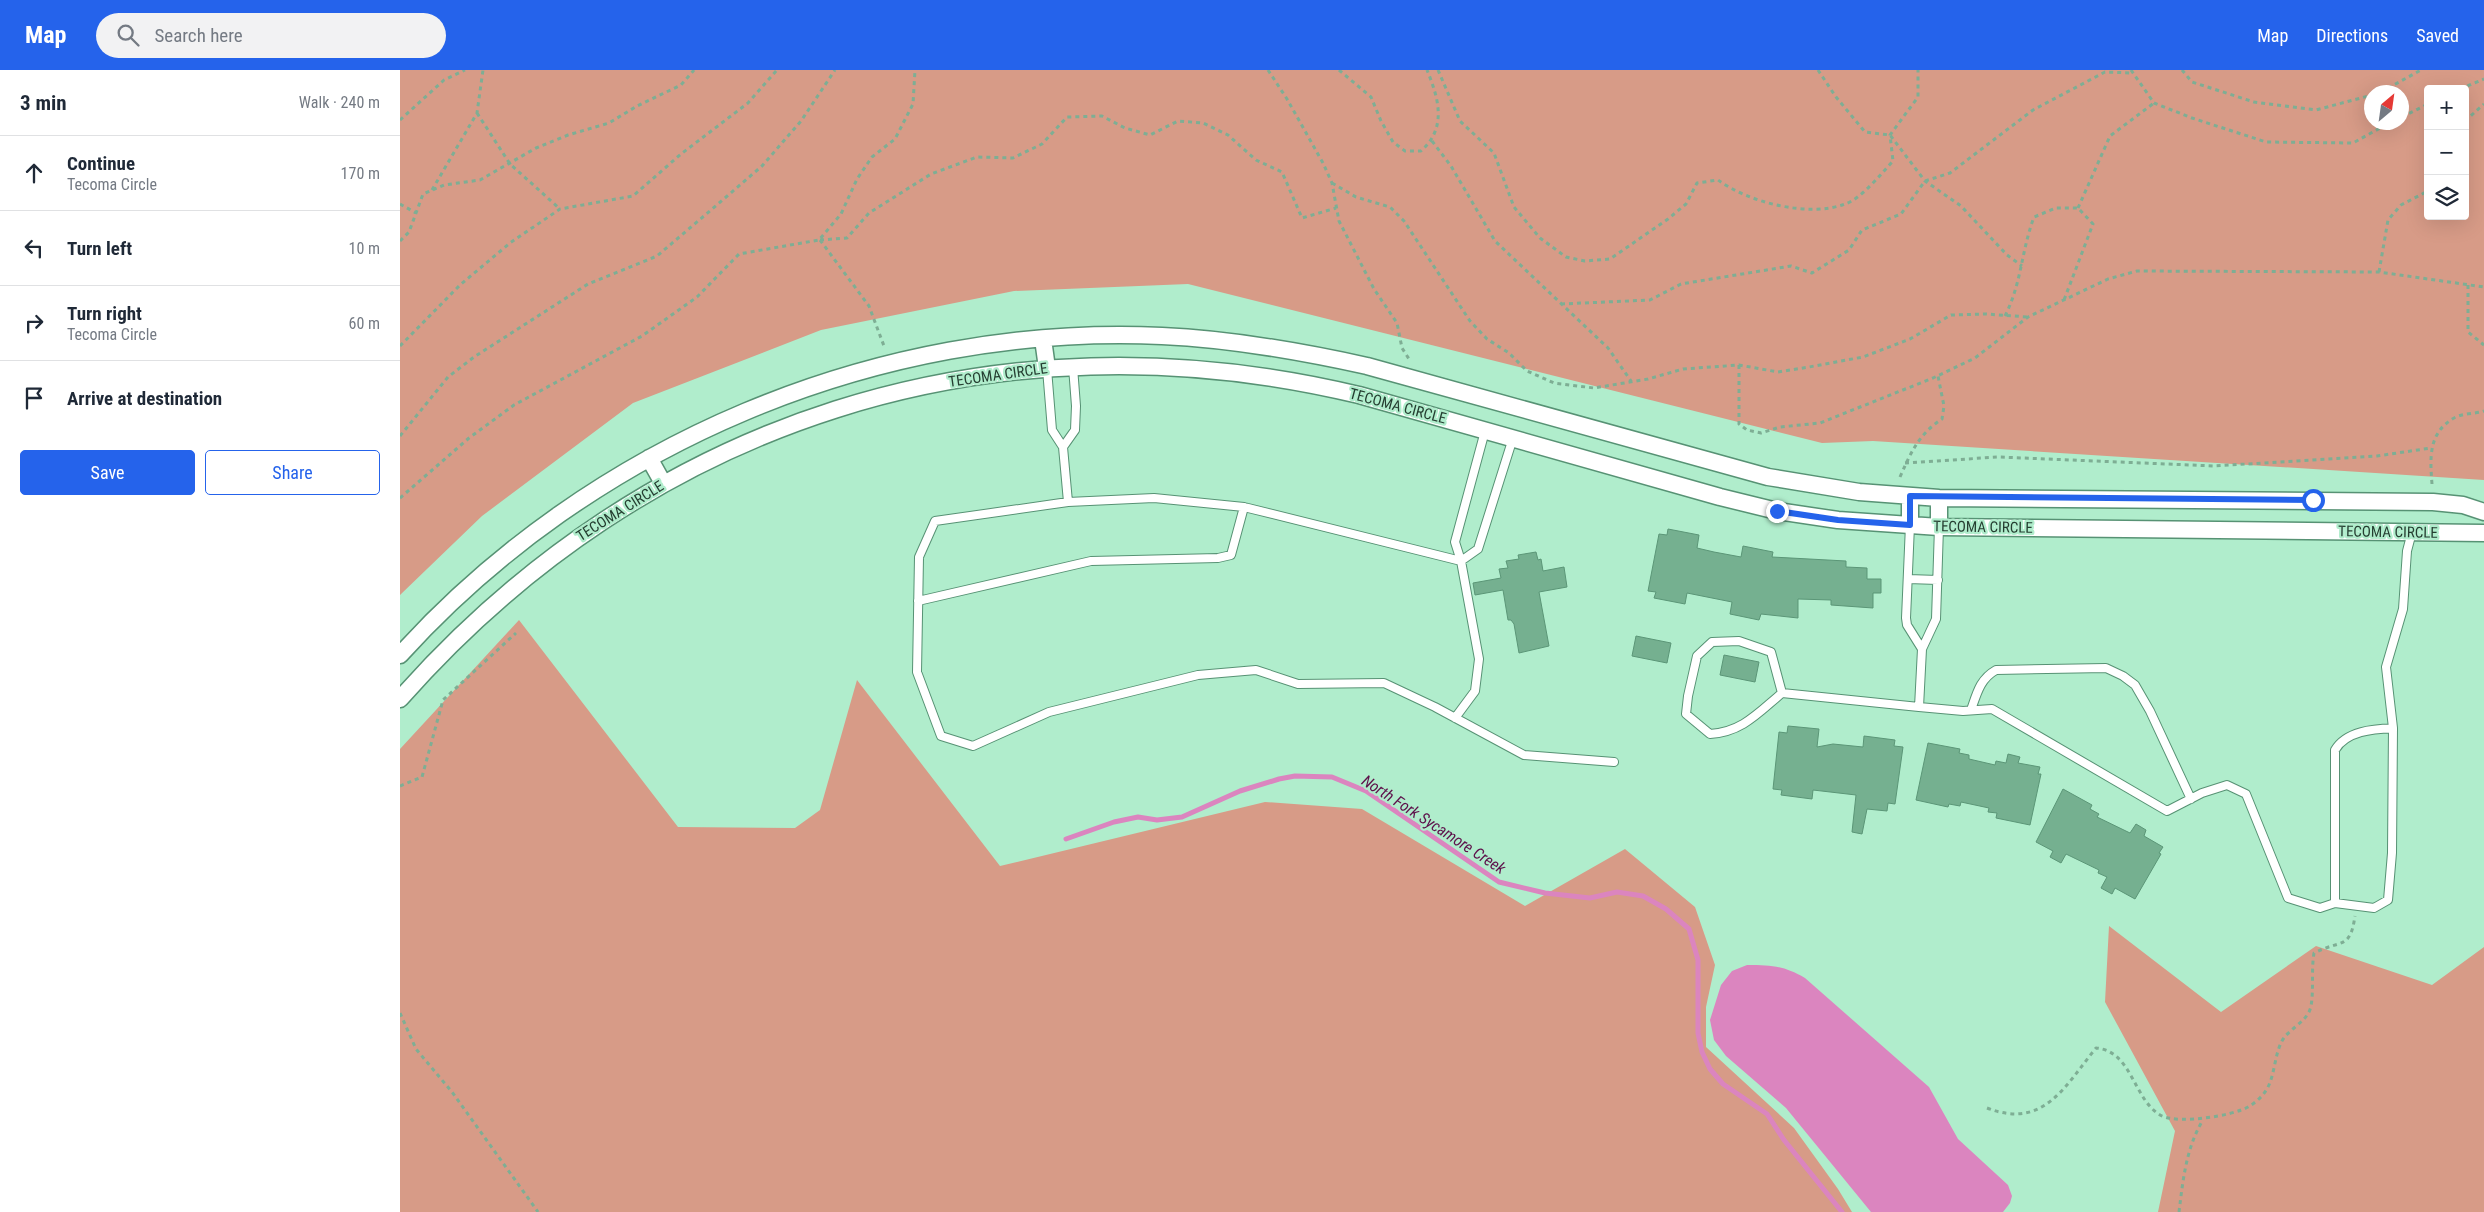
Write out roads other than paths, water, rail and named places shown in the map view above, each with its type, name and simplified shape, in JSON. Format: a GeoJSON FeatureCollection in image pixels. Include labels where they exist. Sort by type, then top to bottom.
{"type":"FeatureCollection","features":[{"type":"Feature","properties":{"kind":"street","name":"TECOMA CIRCLE"},"geometry":{"type":"LineString","coordinates":[[400,655],[451,604],[534,533],[590,493],[649,458],[750,409],[845,376],[892,363],[951,351],[1043,339],[1161,336],[1250,343],[1367,366],[1768,478],[1850,491],[1939,498],[2423,502],[2463,505],[2484,512]]}},
{"type":"Feature","properties":{"kind":"street"},"geometry":{"type":"LineString","coordinates":[[1072,338],[1073,366]]}},
{"type":"Feature","properties":{"kind":"street"},"geometry":{"type":"LineString","coordinates":[[1043,339],[1046,368]]}},
{"type":"Feature","properties":{"kind":"street","name":"TECOMA CIRCLE"},"geometry":{"type":"LineString","coordinates":[[400,699],[452,644],[540,564],[613,513],[663,483],[773,432],[827,412],[943,382],[1046,368],[1073,366],[1182,367],[1300,382],[1359,395],[1720,497],[1777,511],[1847,521],[1939,527],[2484,533]]}},
{"type":"Feature","properties":{"kind":"street"},"geometry":{"type":"LineString","coordinates":[[1486,430],[1492,402]]}},
{"type":"Feature","properties":{"kind":"street"},"geometry":{"type":"LineString","coordinates":[[1513,438],[1523,411]]}},
{"type":"Feature","properties":{"kind":"street"},"geometry":{"type":"LineString","coordinates":[[649,458],[663,483]]}},
{"type":"Feature","properties":{"kind":"street"},"geometry":{"type":"LineString","coordinates":[[1910,496],[1910,525]]}},
{"type":"Feature","properties":{"kind":"street"},"geometry":{"type":"LineString","coordinates":[[1939,498],[1939,527]]}},
{"type":"Feature","properties":{"kind":"lane"},"geometry":{"type":"LineString","coordinates":[[1063,447],[1075,430],[1076,406],[1073,366]]}},
{"type":"Feature","properties":{"kind":"lane"},"geometry":{"type":"LineString","coordinates":[[1046,368],[1052,430],[1063,447],[1068,502]]}},
{"type":"Feature","properties":{"kind":"lane"},"geometry":{"type":"LineString","coordinates":[[1455,718],[1476,691],[1479,659],[1461,561],[1455,542],[1486,430]]}},
{"type":"Feature","properties":{"kind":"lane"},"geometry":{"type":"LineString","coordinates":[[1513,438],[1478,549],[1461,561],[1244,506],[1154,498],[1068,502],[935,521],[919,557],[917,672],[941,736],[973,746],[1049,712],[1198,675],[1256,670],[1298,684],[1384,683],[1524,755],[1614,762]]}},
{"type":"Feature","properties":{"kind":"lane"},"geometry":{"type":"LineString","coordinates":[[918,601],[1091,561],[1218,558],[1231,555],[1244,506]]}},
{"type":"Feature","properties":{"kind":"lane"},"geometry":{"type":"LineString","coordinates":[[1910,525],[1907,625],[1922,649]]}},
{"type":"Feature","properties":{"kind":"lane"},"geometry":{"type":"LineString","coordinates":[[1919,707],[1922,649],[1936,619],[1939,527]]}},
{"type":"Feature","properties":{"kind":"lane"},"geometry":{"type":"LineString","coordinates":[[1782,693],[1771,652],[1739,640],[1712,642],[1697,656],[1686,714],[1710,734],[1726,733],[1742,726],[1782,693],[1919,707],[1972,710],[1992,709],[2167,812],[2191,799],[2227,784],[2246,794],[2288,898],[2320,908],[2335,903],[2374,908],[2388,900],[2392,853],[2393,728],[2386,667],[2403,610],[2407,551],[2412,532]]}},
{"type":"Feature","properties":{"kind":"lane"},"geometry":{"type":"LineString","coordinates":[[1908,579],[1938,580]]}},
{"type":"Feature","properties":{"kind":"lane"},"geometry":{"type":"LineString","coordinates":[[1972,710],[1986,675],[1996,670],[2106,668],[2123,676],[2135,685],[2150,711],[2191,799]]}},
{"type":"Feature","properties":{"kind":"lane"},"geometry":{"type":"LineString","coordinates":[[2335,903],[2335,750],[2340,742],[2352,736],[2376,729],[2393,728]]}},
{"type":"Feature","properties":{"kind":"waterway","name":"North Fork Sycamore Creek"},"geometry":{"type":"LineString","coordinates":[[1066,839],[1114,822],[1138,817],[1157,820],[1182,817],[1240,791],[1279,779],[1295,776],[1332,777],[1366,791],[1499,882],[1545,893],[1590,898],[1617,892],[1643,896],[1666,909],[1689,929],[1698,960],[1698,1033],[1702,1052],[1710,1069],[1723,1084],[1767,1114],[1784,1140],[1842,1212]]}}]}
